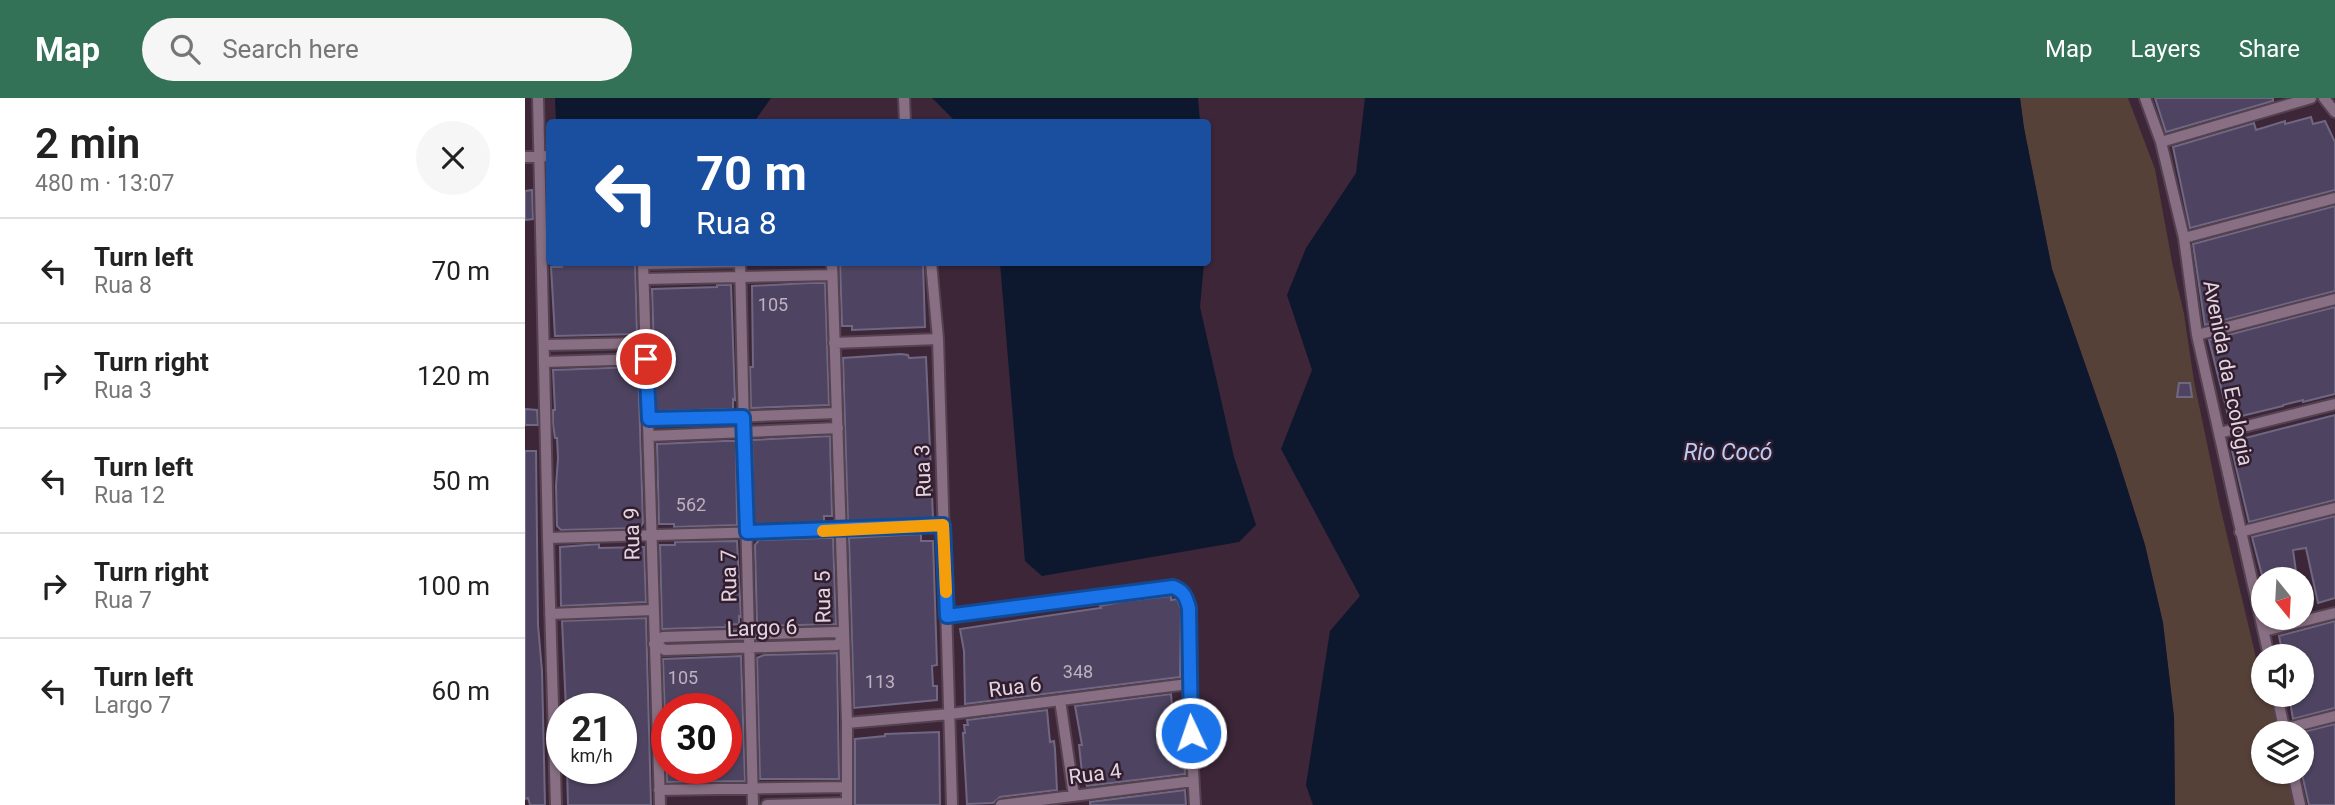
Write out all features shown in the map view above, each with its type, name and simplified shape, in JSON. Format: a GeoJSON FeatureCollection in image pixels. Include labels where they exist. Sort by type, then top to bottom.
{"type":"FeatureCollection","features":[{"type":"Feature","properties":{"kind":"street"},"geometry":{"type":"LineString","coordinates":[[538,98],[544,157],[544,362],[556,805]]}},
{"type":"Feature","properties":{"kind":"street"},"geometry":{"type":"LineString","coordinates":[[904,98],[905,119]]}},
{"type":"Feature","properties":{"kind":"street","name":"Avenida da Ecologia"},"geometry":{"type":"LineString","coordinates":[[2145,98],[2161,142],[2184,238],[2197,335],[2267,644]]}},
{"type":"Feature","properties":{"kind":"street"},"geometry":{"type":"LineString","coordinates":[[2161,142],[2311,98]]}},
{"type":"Feature","properties":{"kind":"street"},"geometry":{"type":"LineString","coordinates":[[2324,98],[2335,112]]}},
{"type":"Feature","properties":{"kind":"street"},"geometry":{"type":"LineString","coordinates":[[525,157],[544,157]]}},
{"type":"Feature","properties":{"kind":"street"},"geometry":{"type":"LineString","coordinates":[[2184,238],[2335,198]]}},
{"type":"Feature","properties":{"kind":"street","name":"Rua 9"},"geometry":{"type":"LineString","coordinates":[[643,266],[660,805]]}},
{"type":"Feature","properties":{"kind":"street","name":"Rua 7"},"geometry":{"type":"LineString","coordinates":[[739,266],[754,805]]}},
{"type":"Feature","properties":{"kind":"street","name":"Rua 5"},"geometry":{"type":"LineString","coordinates":[[832,266],[847,723],[847,804]]}},
{"type":"Feature","properties":{"kind":"street","name":"Rua 3"},"geometry":{"type":"LineString","coordinates":[[931,266],[938,340],[952,805]]}},
{"type":"Feature","properties":{"kind":"street"},"geometry":{"type":"LineString","coordinates":[[644,279],[832,275]]}},
{"type":"Feature","properties":{"kind":"street"},"geometry":{"type":"LineString","coordinates":[[2197,335],[2335,299]]}},
{"type":"Feature","properties":{"kind":"street"},"geometry":{"type":"LineString","coordinates":[[835,343],[938,340]]}},
{"type":"Feature","properties":{"kind":"street"},"geometry":{"type":"LineString","coordinates":[[544,345],[646,343]]}},
{"type":"Feature","properties":{"kind":"street"},"geometry":{"type":"LineString","coordinates":[[544,362],[646,359]]}},
{"type":"Feature","properties":{"kind":"street"},"geometry":{"type":"LineString","coordinates":[[2219,433],[2335,404]]}},
{"type":"Feature","properties":{"kind":"street"},"geometry":{"type":"LineString","coordinates":[[649,419],[837,413]]}},
{"type":"Feature","properties":{"kind":"street"},"geometry":{"type":"LineString","coordinates":[[649,436],[838,428]]}},
{"type":"Feature","properties":{"kind":"street"},"geometry":{"type":"LineString","coordinates":[[2240,532],[2335,508]]}},
{"type":"Feature","properties":{"kind":"street"},"geometry":{"type":"LineString","coordinates":[[548,538],[943,525]]}},
{"type":"Feature","properties":{"kind":"street"},"geometry":{"type":"LineString","coordinates":[[947,616],[1173,587],[1183,593],[1189,608],[1188,684],[1195,805]]}},
{"type":"Feature","properties":{"kind":"street"},"geometry":{"type":"LineString","coordinates":[[550,614],[653,610]]}},
{"type":"Feature","properties":{"kind":"street"},"geometry":{"type":"LineString","coordinates":[[2264,631],[2335,613]]}},
{"type":"Feature","properties":{"kind":"street","name":"Largo 6"},"geometry":{"type":"LineString","coordinates":[[837,632],[843,639],[837,645],[751,648],[665,650],[654,644],[663,637],[750,634],[837,632]]}},
{"type":"Feature","properties":{"kind":"street","name":"Rua 6"},"geometry":{"type":"LineString","coordinates":[[847,723],[950,714],[1188,684]]}},
{"type":"Feature","properties":{"kind":"street"},"geometry":{"type":"LineString","coordinates":[[1060,700],[1074,796]]}},
{"type":"Feature","properties":{"kind":"street"},"geometry":{"type":"LineString","coordinates":[[2314,722],[2335,716]]}},
{"type":"Feature","properties":{"kind":"street","name":"Rua 4"},"geometry":{"type":"LineString","coordinates":[[1001,805],[1193,781]]}},
{"type":"Feature","properties":{"kind":"street"},"geometry":{"type":"LineString","coordinates":[[2296,784],[2300,805]]}},
{"type":"Feature","properties":{"kind":"street"},"geometry":{"type":"LineString","coordinates":[[659,790],[847,787]]}},
{"type":"Feature","properties":{"kind":"street"},"geometry":{"type":"LineString","coordinates":[[767,805],[847,804]]}},
{"type":"Feature","properties":{"kind":"shaded area"},"geometry":{"type":"Polygon","coordinates":[[[2020,98],[2128,98],[2155,169],[2184,314],[2194,381],[2253,644],[2251,707],[2276,707],[2278,721],[2251,721],[2251,784],[2291,784],[2295,805],[2175,805],[2174,717],[2163,623],[2145,545],[2052,269],[2020,98]]]}},
{"type":"Feature","properties":{"kind":"water"},"geometry":{"type":"Polygon","coordinates":[[[555,98],[771,98],[756,119],[556,119],[555,98]]]}},
{"type":"Feature","properties":{"kind":"water"},"geometry":{"type":"Polygon","coordinates":[[[932,98],[1198,98],[1200,119],[953,119],[932,98]]]}},
{"type":"Feature","properties":{"kind":"water","name":"Rio Cocó"},"geometry":{"type":"Polygon","coordinates":[[[1365,98],[2020,98],[2052,269],[2145,545],[2163,623],[2174,717],[2175,805],[1313,805],[1306,785],[1330,631],[1360,596],[1281,449],[1312,370],[1287,295],[1306,248],[1356,173],[1365,98]]]}},
{"type":"Feature","properties":{"kind":"water"},"geometry":{"type":"Polygon","coordinates":[[[1000,266],[1204,266],[1200,307],[1234,457],[1256,525],[1239,542],[1042,576],[1025,561],[1000,266]]]}},
{"type":"Feature","properties":{"kind":"building"},"geometry":{"type":"Polygon","coordinates":[[[2155,98],[2273,98],[2273,101],[2166,132],[2155,98]]]}},
{"type":"Feature","properties":{"kind":"building"},"geometry":{"type":"Polygon","coordinates":[[[2311,117],[2313,124],[2325,121],[2335,142],[2335,190],[2190,228],[2173,147],[2254,123],[2256,130],[2311,117]]]}},
{"type":"Feature","properties":{"kind":"building"},"geometry":{"type":"Polygon","coordinates":[[[532,190],[533,219],[525,220],[525,191],[532,190]]]}},
{"type":"Feature","properties":{"kind":"building"},"geometry":{"type":"Polygon","coordinates":[[[2335,206],[2335,291],[2205,325],[2193,244],[2335,206]]]}},
{"type":"Feature","properties":{"kind":"building"},"geometry":{"type":"Polygon","coordinates":[[[635,266],[637,334],[555,336],[551,267],[635,266]]]}},
{"type":"Feature","properties":{"kind":"building"},"geometry":{"type":"Polygon","coordinates":[[[840,266],[923,266],[925,327],[852,330],[852,326],[842,326],[840,266]]]}},
{"type":"Feature","properties":{"kind":"building"},"geometry":{"type":"Polygon","coordinates":[[[825,283],[829,405],[751,408],[752,286],[825,283]]]}},
{"type":"Feature","properties":{"kind":"building"},"geometry":{"type":"Polygon","coordinates":[[[731,285],[735,400],[733,399],[733,409],[656,411],[652,289],[731,285]]]}},
{"type":"Feature","properties":{"kind":"building"},"geometry":{"type":"Polygon","coordinates":[[[2335,307],[2335,394],[2229,419],[2209,340],[2335,307]]]}},
{"type":"Feature","properties":{"kind":"building"},"geometry":{"type":"Polygon","coordinates":[[[908,355],[909,358],[926,357],[933,518],[848,522],[843,358],[908,355]]]}},
{"type":"Feature","properties":{"kind":"building"},"geometry":{"type":"Polygon","coordinates":[[[638,367],[643,523],[640,528],[561,530],[557,526],[558,458],[553,424],[553,370],[638,367]]]}},
{"type":"Feature","properties":{"kind":"building"},"geometry":{"type":"Polygon","coordinates":[[[2179,383],[2190,383],[2192,397],[2177,397],[2179,383]]]}},
{"type":"Feature","properties":{"kind":"building"},"geometry":{"type":"Polygon","coordinates":[[[525,409],[537,410],[538,425],[525,425],[525,409]]]}},
{"type":"Feature","properties":{"kind":"building"},"geometry":{"type":"Polygon","coordinates":[[[2335,415],[2335,500],[2249,522],[2230,442],[2335,415]]]}},
{"type":"Feature","properties":{"kind":"building"},"geometry":{"type":"Polygon","coordinates":[[[830,436],[832,516],[824,516],[824,523],[754,524],[752,440],[830,436]]]}},
{"type":"Feature","properties":{"kind":"building"},"geometry":{"type":"Polygon","coordinates":[[[736,441],[737,525],[674,527],[674,524],[659,524],[657,444],[736,441]]]}},
{"type":"Feature","properties":{"kind":"building"},"geometry":{"type":"Polygon","coordinates":[[[525,451],[536,451],[538,625],[542,671],[545,805],[530,805],[528,798],[525,799],[525,451]]]}},
{"type":"Feature","properties":{"kind":"building"},"geometry":{"type":"Polygon","coordinates":[[[2335,516],[2335,598],[2318,603],[2314,567],[2310,567],[2306,548],[2293,550],[2295,567],[2260,567],[2252,537],[2335,516]]]}},
{"type":"Feature","properties":{"kind":"building"},"geometry":{"type":"Polygon","coordinates":[[[921,534],[921,541],[933,541],[937,665],[932,666],[937,700],[854,708],[849,538],[921,534]]]}},
{"type":"Feature","properties":{"kind":"building"},"geometry":{"type":"Polygon","coordinates":[[[833,538],[836,624],[757,624],[755,545],[759,540],[833,538]]]}},
{"type":"Feature","properties":{"kind":"building"},"geometry":{"type":"Polygon","coordinates":[[[737,541],[741,617],[739,616],[739,624],[726,625],[727,627],[662,629],[660,545],[675,545],[675,542],[737,541]]]}},
{"type":"Feature","properties":{"kind":"building"},"geometry":{"type":"Polygon","coordinates":[[[599,544],[599,548],[644,547],[646,602],[561,606],[560,547],[599,544]]]}},
{"type":"Feature","properties":{"kind":"building"},"geometry":{"type":"Polygon","coordinates":[[[1171,596],[1171,600],[1177,599],[1181,609],[1180,677],[965,704],[964,651],[960,629],[1101,608],[1100,606],[1125,601],[1171,596]]]}},
{"type":"Feature","properties":{"kind":"building"},"geometry":{"type":"Polygon","coordinates":[[[646,618],[651,805],[568,805],[567,784],[637,784],[637,693],[565,693],[562,621],[646,618]]]}},
{"type":"Feature","properties":{"kind":"building"},"geometry":{"type":"Polygon","coordinates":[[[2335,621],[2335,708],[2293,719],[2291,707],[2314,707],[2314,644],[2281,644],[2279,636],[2301,630],[2314,630],[2314,627],[2335,621]]]}},
{"type":"Feature","properties":{"kind":"building"},"geometry":{"type":"Polygon","coordinates":[[[837,653],[839,779],[760,779],[757,658],[764,655],[837,653]]]}},
{"type":"Feature","properties":{"kind":"building"},"geometry":{"type":"Polygon","coordinates":[[[741,656],[745,781],[742,781],[742,693],[664,693],[663,659],[741,656]]]}},
{"type":"Feature","properties":{"kind":"building"},"geometry":{"type":"Polygon","coordinates":[[[1171,694],[1172,705],[1181,704],[1185,774],[1087,786],[1082,773],[1079,745],[1082,745],[1075,706],[1171,694]]]}},
{"type":"Feature","properties":{"kind":"building"},"geometry":{"type":"Polygon","coordinates":[[[1047,710],[1050,742],[1054,741],[1057,790],[1000,797],[993,803],[967,804],[963,733],[964,725],[968,725],[967,720],[1047,710]]]}},
{"type":"Feature","properties":{"kind":"building"},"geometry":{"type":"Polygon","coordinates":[[[2335,724],[2335,805],[2309,805],[2304,784],[2314,784],[2314,729],[2335,724]]]}},
{"type":"Feature","properties":{"kind":"building"},"geometry":{"type":"Polygon","coordinates":[[[939,732],[940,805],[855,805],[855,739],[885,734],[939,732]]]}},
{"type":"Feature","properties":{"kind":"building"},"geometry":{"type":"Polygon","coordinates":[[[1185,790],[1186,805],[1090,805],[1090,802],[1185,790]]]}},
{"type":"Feature","properties":{"kind":"slow traffic"},"geometry":{"type":"LineString","coordinates":[[823,531],[943,525],[946,592]]}},
{"type":"Feature","properties":{"kind":"route"},"geometry":{"type":"LineString","coordinates":[[646,359],[649,419],[743,417],[747,532],[943,525],[947,616],[1173,587],[1180,590],[1189,608],[1188,684],[1191,733]]}}]}
